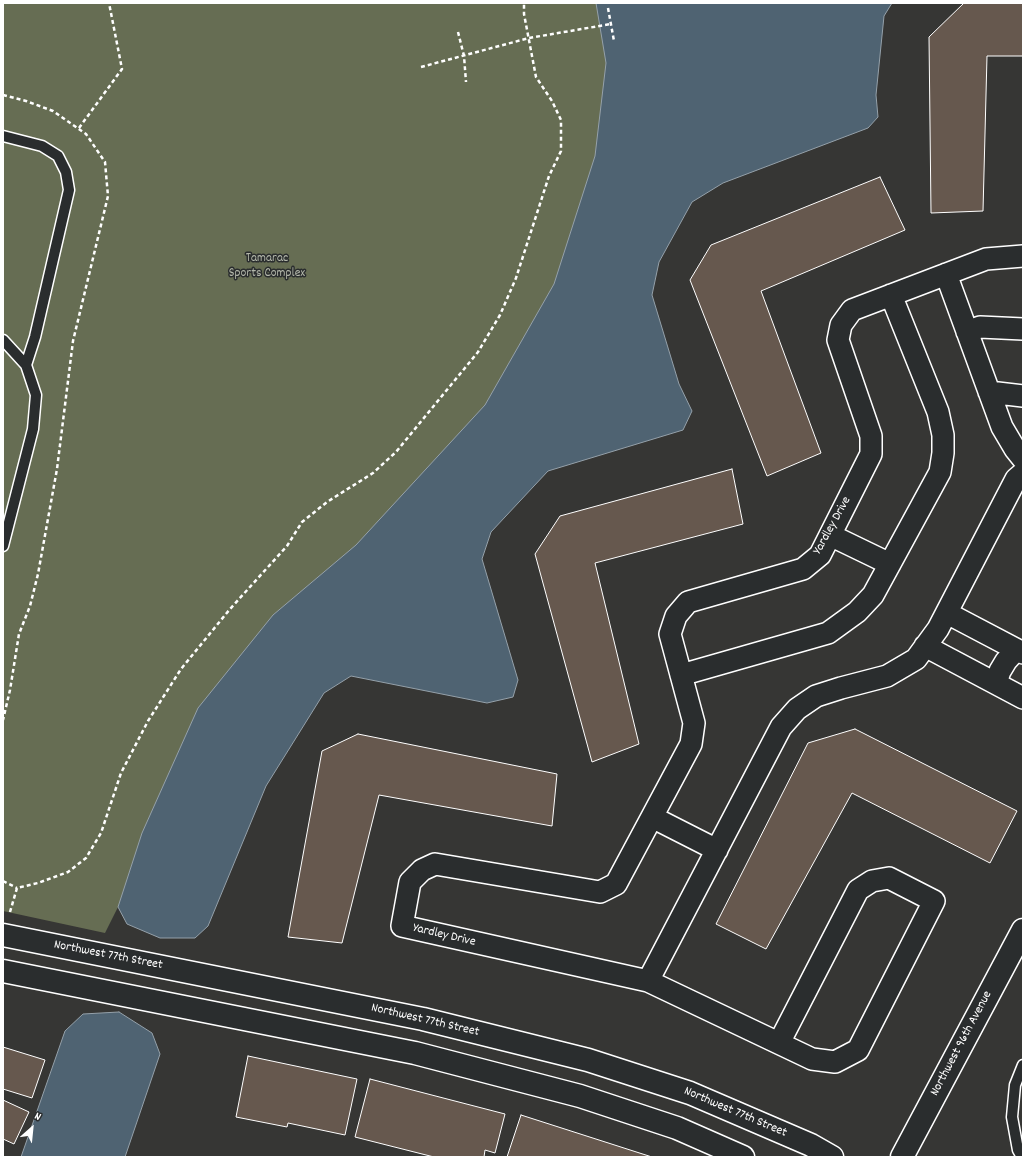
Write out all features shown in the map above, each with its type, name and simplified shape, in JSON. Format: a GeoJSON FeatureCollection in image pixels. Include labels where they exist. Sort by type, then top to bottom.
{"type":"FeatureCollection","features":[{"type":"Feature","properties":{"kind":"street","name":"Yardley Drive"},"geometry":{"type":"LineString","coordinates":[[648,981],[402,926],[410,882],[422,870],[435,864],[600,892],[616,884],[691,744],[694,723],[670,634],[676,616],[688,602],[803,569],[820,555],[871,454],[871,436],[838,340],[841,324],[852,310],[986,258],[1023,256]]}},
{"type":"Feature","properties":{"kind":"street"},"geometry":{"type":"LineString","coordinates":[[946,274],[1002,427],[1015,449],[1023,459]]}},
{"type":"Feature","properties":{"kind":"street"},"geometry":{"type":"LineString","coordinates":[[681,675],[828,633],[857,612],[873,595],[940,472],[943,453],[943,435],[938,412],[892,295]]}},
{"type":"Feature","properties":{"kind":"street"},"geometry":{"type":"LineString","coordinates":[[967,332],[980,327],[1023,329]]}},
{"type":"Feature","properties":{"kind":"street"},"geometry":{"type":"LineString","coordinates":[[989,392],[1023,396]]}},
{"type":"Feature","properties":{"kind":"street"},"geometry":{"type":"LineString","coordinates":[[779,1043],[858,890],[872,881],[889,878],[934,901],[858,1050],[834,1062],[812,1059],[648,981],[781,727],[797,709],[816,696],[887,676],[916,659],[938,629],[1016,479],[1023,473]]}},
{"type":"Feature","properties":{"kind":"street"},"geometry":{"type":"LineString","coordinates":[[830,535],[890,564]]}},
{"type":"Feature","properties":{"kind":"street"},"geometry":{"type":"LineString","coordinates":[[947,613],[1020,651],[1006,661],[1000,671],[996,684]]}},
{"type":"Feature","properties":{"kind":"street"},"geometry":{"type":"LineString","coordinates":[[925,646],[1023,698]]}},
{"type":"Feature","properties":{"kind":"street"},"geometry":{"type":"LineString","coordinates":[[652,817],[717,850]]}},
{"type":"Feature","properties":{"kind":"street","name":"Northwest 96th Avenue"},"geometry":{"type":"LineString","coordinates":[[902,1157],[1023,930]]}},
{"type":"Feature","properties":{"kind":"street","name":"Northwest 77th Street"},"geometry":{"type":"LineString","coordinates":[[3,935],[423,1019],[588,1060],[690,1093],[811,1145],[832,1157]]}},
{"type":"Feature","properties":{"kind":"street"},"geometry":{"type":"LineString","coordinates":[[3,971],[415,1053],[580,1096],[677,1128],[743,1157]]}},
{"type":"Feature","properties":{"kind":"lane"},"geometry":{"type":"LineString","coordinates":[[3,136],[42,146],[58,156],[66,172],[69,190],[35,337],[26,365]]}},
{"type":"Feature","properties":{"kind":"lane"},"geometry":{"type":"LineString","coordinates":[[3,546],[33,429],[36,395],[26,365],[4,341]]}},
{"type":"Feature","properties":{"kind":"lane"},"geometry":{"type":"LineString","coordinates":[[1022,1157],[1018,1150],[1012,1117],[1015,1085],[1023,1065]]}},
{"type":"Feature","properties":{"kind":"path"},"geometry":{"type":"LineString","coordinates":[[78,128],[122,69],[109,3]]}},
{"type":"Feature","properties":{"kind":"path"},"geometry":{"type":"LineString","coordinates":[[3,880],[17,888],[38,883],[68,872],[86,858],[101,833],[121,773],[148,721],[181,669],[206,637],[255,580],[287,546],[302,522],[327,502],[373,472],[396,452],[478,352],[500,315],[513,284],[549,176],[561,151],[561,120],[552,101],[536,77],[524,14],[524,3]]}},
{"type":"Feature","properties":{"kind":"path"},"geometry":{"type":"LineString","coordinates":[[608,8],[614,41]]}},
{"type":"Feature","properties":{"kind":"path"},"geometry":{"type":"LineString","coordinates":[[421,67],[529,38],[611,24]]}},
{"type":"Feature","properties":{"kind":"path"},"geometry":{"type":"LineString","coordinates":[[458,32],[464,56],[466,82]]}},
{"type":"Feature","properties":{"kind":"path"},"geometry":{"type":"LineString","coordinates":[[3,95],[26,101],[53,111],[86,134],[105,162],[108,196],[73,341],[57,469],[38,574],[30,606],[19,634],[10,690],[3,720]]}},
{"type":"Feature","properties":{"kind":"path"},"geometry":{"type":"LineString","coordinates":[[10,912],[17,888]]}},
{"type":"Feature","properties":{"kind":"green space","name":"Tamarac Sports Complex"},"geometry":{"type":"Polygon","coordinates":[[[3,3],[609,3],[611,145],[550,320],[118,907],[105,933],[3,911],[3,3]]]}},
{"type":"Feature","properties":{"kind":"water"},"geometry":{"type":"Polygon","coordinates":[[[596,3],[892,3],[884,16],[876,95],[878,117],[868,128],[723,183],[692,202],[659,262],[652,295],[679,384],[692,411],[683,430],[548,471],[491,532],[482,559],[518,680],[513,697],[487,703],[351,676],[324,693],[266,786],[208,926],[195,938],[160,938],[127,924],[118,907],[142,833],[198,708],[273,615],[356,545],[485,405],[554,284],[595,156],[606,63],[596,3]]]}},
{"type":"Feature","properties":{"kind":"water"},"geometry":{"type":"Polygon","coordinates":[[[119,1012],[152,1033],[160,1054],[125,1157],[21,1157],[65,1031],[83,1014],[119,1012]]]}},
{"type":"Feature","properties":{"kind":"building"},"geometry":{"type":"Polygon","coordinates":[[[964,3],[1023,3],[1023,56],[987,56],[983,211],[931,213],[929,37],[964,3]]]}},
{"type":"Feature","properties":{"kind":"building"},"geometry":{"type":"Polygon","coordinates":[[[880,177],[905,230],[761,291],[821,453],[767,476],[690,280],[711,245],[880,177]]]}},
{"type":"Feature","properties":{"kind":"building"},"geometry":{"type":"Polygon","coordinates":[[[732,469],[743,524],[595,563],[639,744],[592,762],[535,554],[560,516],[732,469]]]}},
{"type":"Feature","properties":{"kind":"building"},"geometry":{"type":"Polygon","coordinates":[[[855,729],[1017,811],[990,863],[852,793],[766,949],[716,924],[808,743],[855,729]]]}},
{"type":"Feature","properties":{"kind":"building"},"geometry":{"type":"Polygon","coordinates":[[[358,734],[557,774],[552,826],[379,795],[342,943],[288,937],[322,751],[358,734]]]}},
{"type":"Feature","properties":{"kind":"building"},"geometry":{"type":"Polygon","coordinates":[[[3,1047],[45,1060],[32,1098],[3,1089],[3,1047]]]}},
{"type":"Feature","properties":{"kind":"building"},"geometry":{"type":"Polygon","coordinates":[[[248,1056],[357,1079],[345,1135],[288,1123],[287,1127],[236,1117],[248,1056]]]}},
{"type":"Feature","properties":{"kind":"building"},"geometry":{"type":"Polygon","coordinates":[[[370,1079],[505,1114],[495,1153],[485,1150],[484,1157],[434,1157],[355,1137],[370,1079]]]}},
{"type":"Feature","properties":{"kind":"building"},"geometry":{"type":"Polygon","coordinates":[[[3,1100],[29,1112],[14,1144],[3,1139],[3,1100]]]}},
{"type":"Feature","properties":{"kind":"building"},"geometry":{"type":"Polygon","coordinates":[[[521,1115],[652,1157],[507,1157],[521,1115]]]}}]}
